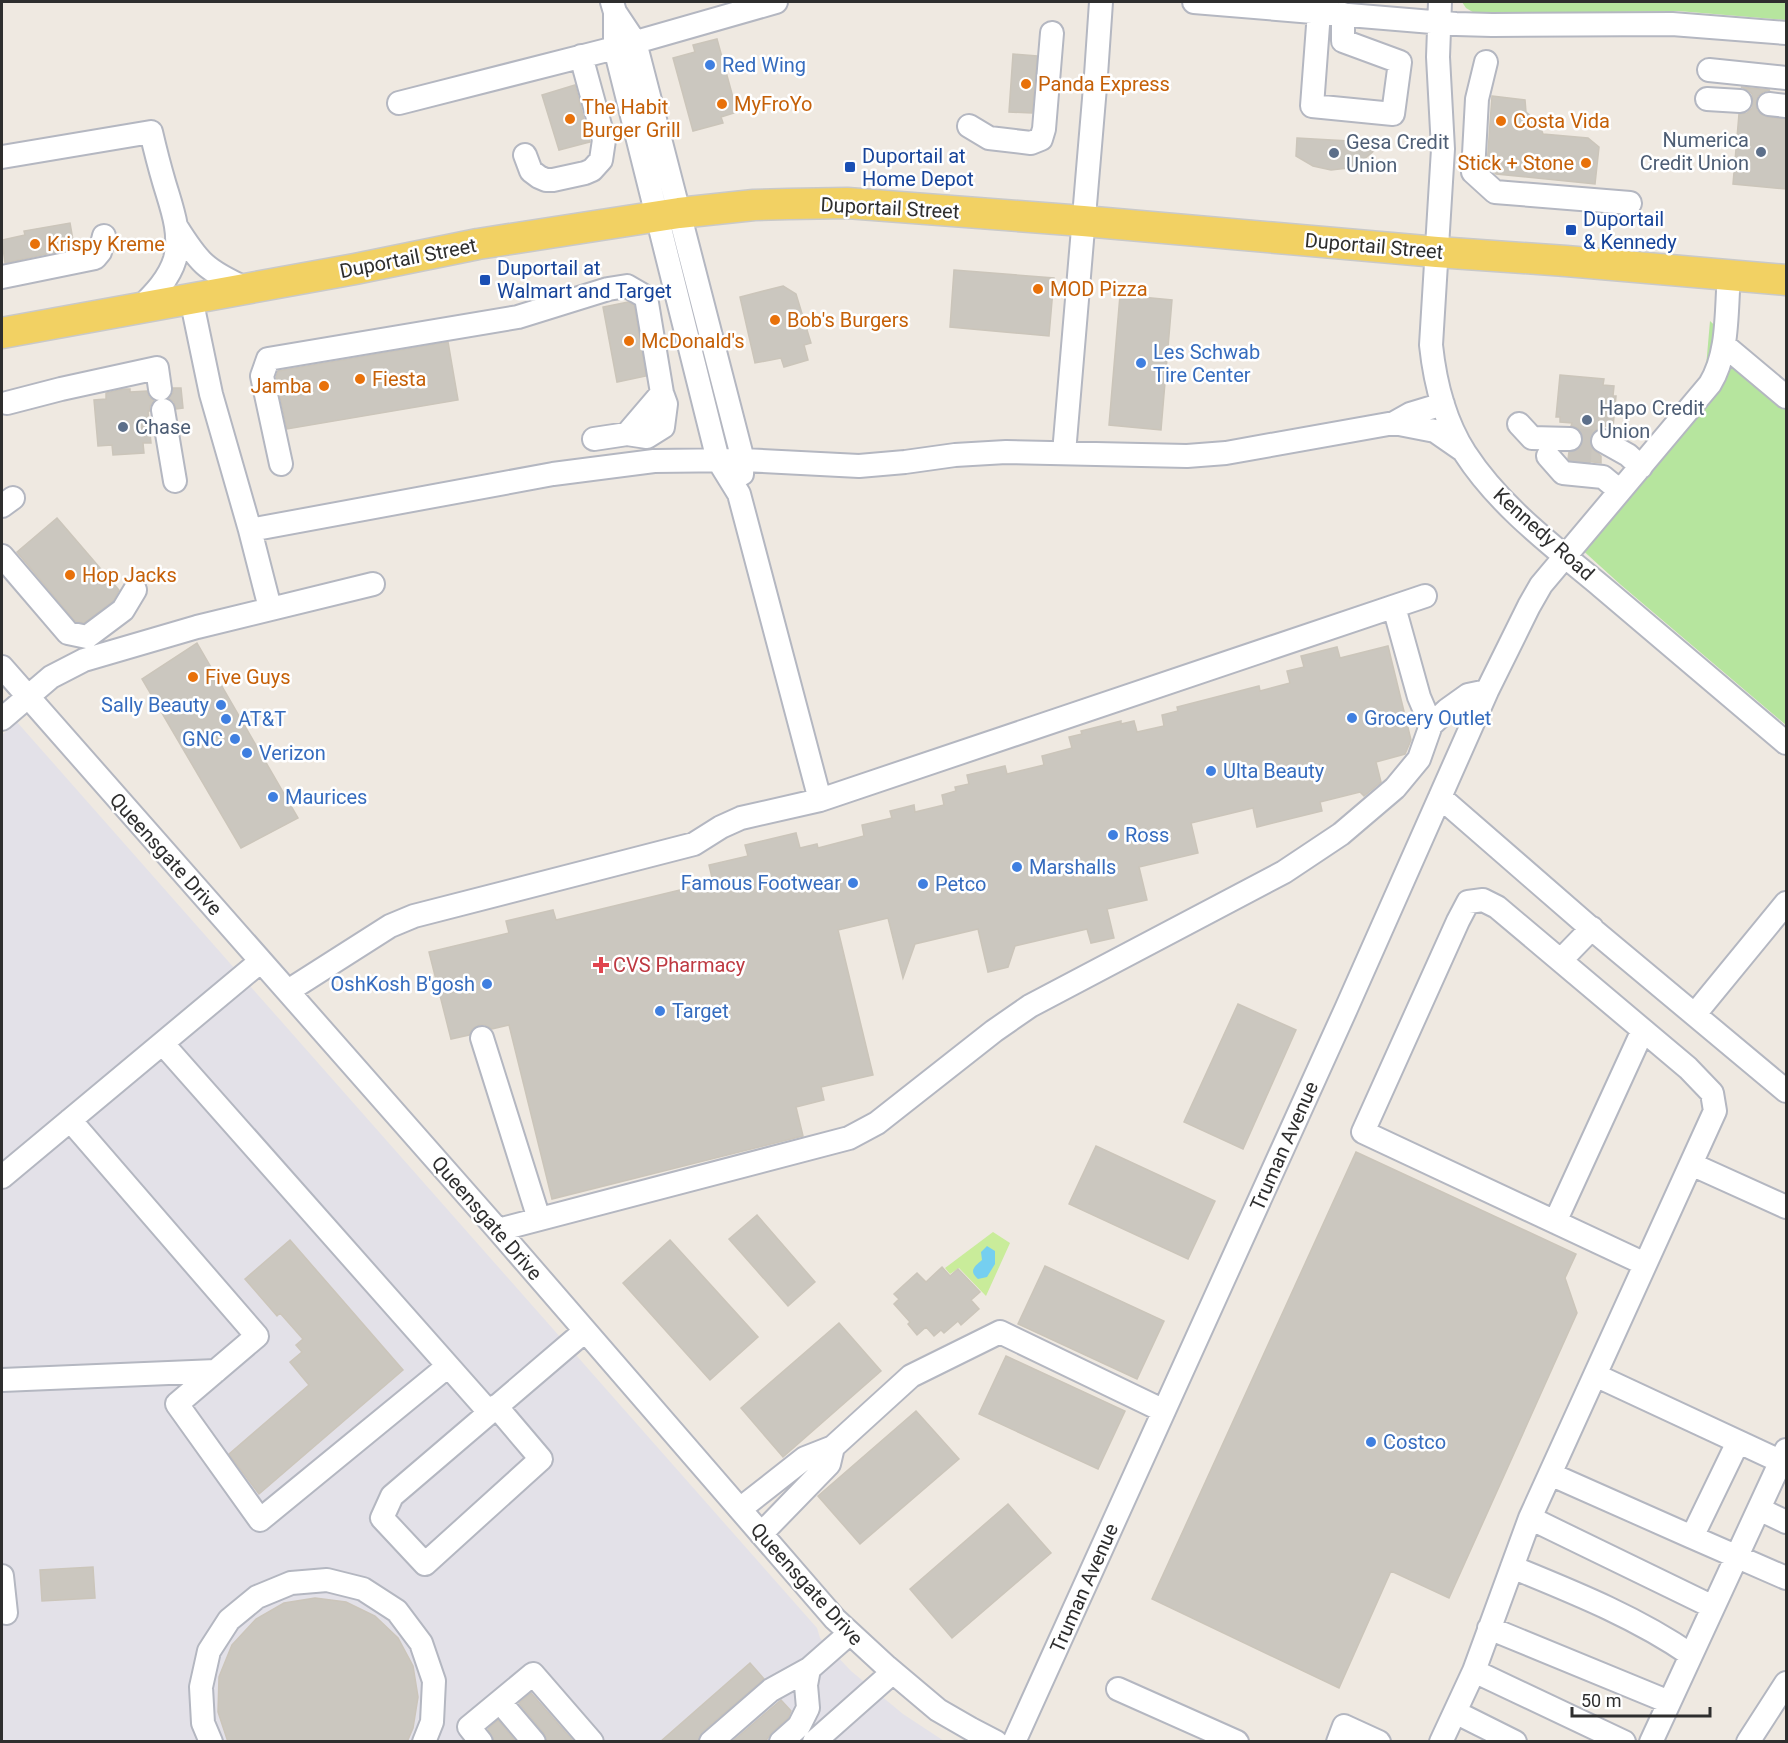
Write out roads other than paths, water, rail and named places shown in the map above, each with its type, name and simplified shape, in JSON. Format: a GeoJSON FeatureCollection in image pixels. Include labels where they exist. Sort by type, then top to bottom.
{"type":"FeatureCollection","features":[{"type":"Feature","properties":{"kind":"main road","name":"Duportail Street"},"geometry":{"type":"LineString","coordinates":[[2,333],[478,244],[668,215],[754,205],[847,203],[1786,280]]}},
{"type":"Feature","properties":{"kind":"street"},"geometry":{"type":"LineString","coordinates":[[399,103],[625,45],[776,2]]}},
{"type":"Feature","properties":{"kind":"street"},"geometry":{"type":"LineString","coordinates":[[1064,453],[1101,2]]}},
{"type":"Feature","properties":{"kind":"street"},"geometry":{"type":"LineString","coordinates":[[1194,2],[1343,14],[1439,12],[1492,25],[1671,24],[1786,33]]}},
{"type":"Feature","properties":{"kind":"street"},"geometry":{"type":"LineString","coordinates":[[613,7],[625,45],[668,215],[718,460],[739,494],[820,800]]}},
{"type":"Feature","properties":{"kind":"street"},"geometry":{"type":"LineString","coordinates":[[1319,12],[1312,106],[1393,114],[1400,62],[1343,41],[1343,14]]}},
{"type":"Feature","properties":{"kind":"street","name":"Kennedy Road"},"geometry":{"type":"LineString","coordinates":[[1439,12],[1438,57],[1443,149],[1431,345],[1435,377],[1452,428],[1466,454],[1519,517],[1786,743]]}},
{"type":"Feature","properties":{"kind":"street"},"geometry":{"type":"LineString","coordinates":[[969,126],[989,138],[1031,143],[1041,139],[1044,129],[1052,33]]}},
{"type":"Feature","properties":{"kind":"street"},"geometry":{"type":"LineString","coordinates":[[525,155],[531,171],[546,180],[585,173],[597,165],[600,160],[604,140],[581,56]]}},
{"type":"Feature","properties":{"kind":"street"},"geometry":{"type":"LineString","coordinates":[[1486,62],[1477,99],[1473,172],[1495,192],[1630,203]]}},
{"type":"Feature","properties":{"kind":"street"},"geometry":{"type":"LineString","coordinates":[[1709,70],[1786,78]]}},
{"type":"Feature","properties":{"kind":"street"},"geometry":{"type":"LineString","coordinates":[[1707,99],[1740,102]]}},
{"type":"Feature","properties":{"kind":"street"},"geometry":{"type":"LineString","coordinates":[[2,157],[151,132],[176,226],[175,258],[155,293],[140,308]]}},
{"type":"Feature","properties":{"kind":"street"},"geometry":{"type":"LineString","coordinates":[[668,215],[743,460],[739,494]]}},
{"type":"Feature","properties":{"kind":"street"},"geometry":{"type":"LineString","coordinates":[[176,226],[204,265],[245,288]]}},
{"type":"Feature","properties":{"kind":"street"},"geometry":{"type":"LineString","coordinates":[[2,277],[95,258],[104,236]]}},
{"type":"Feature","properties":{"kind":"street","name":"Truman Avenue"},"geometry":{"type":"LineString","coordinates":[[1014,1742],[1341,1020],[1487,691],[1541,585],[1718,372],[1724,345],[1729,275]]}},
{"type":"Feature","properties":{"kind":"street"},"geometry":{"type":"LineString","coordinates":[[281,464],[262,376],[268,359],[518,317],[608,289],[627,286],[646,297],[662,393],[627,434],[594,439]]}},
{"type":"Feature","properties":{"kind":"street"},"geometry":{"type":"LineString","coordinates":[[191,298],[211,394],[270,608]]}},
{"type":"Feature","properties":{"kind":"street"},"geometry":{"type":"LineString","coordinates":[[1724,345],[1786,397]]}},
{"type":"Feature","properties":{"kind":"street"},"geometry":{"type":"LineString","coordinates":[[7,403],[157,368],[175,481]]}},
{"type":"Feature","properties":{"kind":"street"},"geometry":{"type":"LineString","coordinates":[[250,530],[579,469],[654,461],[743,460],[859,466],[1006,452],[1171,456],[1216,453],[1394,423],[1410,414],[1443,404]]}},
{"type":"Feature","properties":{"kind":"street"},"geometry":{"type":"LineString","coordinates":[[1394,423],[1435,431],[1466,454]]}},
{"type":"Feature","properties":{"kind":"street"},"geometry":{"type":"LineString","coordinates":[[1525,431],[1564,450],[1563,473],[1631,479]]}},
{"type":"Feature","properties":{"kind":"street"},"geometry":{"type":"LineString","coordinates":[[1602,451],[1631,479]]}},
{"type":"Feature","properties":{"kind":"street"},"geometry":{"type":"LineString","coordinates":[[2,556],[68,633],[87,637],[123,610],[135,590]]}},
{"type":"Feature","properties":{"kind":"street"},"geometry":{"type":"LineString","coordinates":[[2,719],[26,696],[51,677],[84,660],[187,629],[373,584]]}},
{"type":"Feature","properties":{"kind":"street"},"geometry":{"type":"LineString","coordinates":[[288,991],[390,926],[414,916],[694,844],[721,827],[741,818],[820,800],[1425,596]]}},
{"type":"Feature","properties":{"kind":"street"},"geometry":{"type":"LineString","coordinates":[[1394,607],[1419,697],[1431,725]]}},
{"type":"Feature","properties":{"kind":"street","name":"Queensgate Drive"},"geometry":{"type":"LineString","coordinates":[[2,667],[498,1230],[836,1619],[938,1710],[996,1742]]}},
{"type":"Feature","properties":{"kind":"street"},"geometry":{"type":"LineString","coordinates":[[498,1230],[849,1138],[877,1123],[994,1031],[1030,1006],[1284,872],[1341,834],[1395,788],[1419,759],[1431,725],[1468,695],[1487,691]]}},
{"type":"Feature","properties":{"kind":"street"},"geometry":{"type":"LineString","coordinates":[[1440,797],[1786,1091]]}},
{"type":"Feature","properties":{"kind":"street"},"geometry":{"type":"LineString","coordinates":[[1441,1742],[1474,1671],[1530,1518],[1715,1111],[1713,1093],[1688,1068],[1561,960],[1497,907],[1483,900],[1468,903],[1363,1132],[1645,1264]]}},
{"type":"Feature","properties":{"kind":"street"},"geometry":{"type":"LineString","coordinates":[[1695,1014],[1786,903]]}},
{"type":"Feature","properties":{"kind":"street"},"geometry":{"type":"LineString","coordinates":[[1561,960],[1592,928]]}},
{"type":"Feature","properties":{"kind":"street"},"geometry":{"type":"LineString","coordinates":[[2,1177],[261,961]]}},
{"type":"Feature","properties":{"kind":"street"},"geometry":{"type":"LineString","coordinates":[[1555,1222],[1643,1030]]}},
{"type":"Feature","properties":{"kind":"street"},"geometry":{"type":"LineString","coordinates":[[482,1038],[539,1220]]}},
{"type":"Feature","properties":{"kind":"street"},"geometry":{"type":"LineString","coordinates":[[162,1044],[448,1366],[492,1409],[541,1459],[424,1564],[382,1518],[392,1496],[492,1409],[585,1331]]}},
{"type":"Feature","properties":{"kind":"street"},"geometry":{"type":"LineString","coordinates":[[70,1120],[258,1336],[177,1404],[260,1520],[448,1366]]}},
{"type":"Feature","properties":{"kind":"street"},"geometry":{"type":"LineString","coordinates":[[1691,1164],[1786,1207]]}},
{"type":"Feature","properties":{"kind":"street"},"geometry":{"type":"LineString","coordinates":[[740,1509],[805,1458],[833,1447],[911,1376],[1000,1332],[1164,1411]]}},
{"type":"Feature","properties":{"kind":"street"},"geometry":{"type":"LineString","coordinates":[[2,1380],[216,1371]]}},
{"type":"Feature","properties":{"kind":"street"},"geometry":{"type":"LineString","coordinates":[[1595,1375],[1738,1442],[1785,1459],[1759,1509],[1651,1742]]}},
{"type":"Feature","properties":{"kind":"street"},"geometry":{"type":"LineString","coordinates":[[1692,1537],[1738,1442]]}},
{"type":"Feature","properties":{"kind":"street"},"geometry":{"type":"LineString","coordinates":[[761,1534],[829,1464],[833,1447]]}},
{"type":"Feature","properties":{"kind":"street"},"geometry":{"type":"LineString","coordinates":[[1550,1474],[1786,1578]]}},
{"type":"Feature","properties":{"kind":"street"},"geometry":{"type":"LineString","coordinates":[[1759,1509],[1786,1522]]}},
{"type":"Feature","properties":{"kind":"street"},"geometry":{"type":"LineString","coordinates":[[1530,1518],[1713,1607]]}},
{"type":"Feature","properties":{"kind":"street"},"geometry":{"type":"LineString","coordinates":[[1512,1567],[1600,1604],[1691,1655]]}},
{"type":"Feature","properties":{"kind":"street"},"geometry":{"type":"LineString","coordinates":[[2,1576],[6,1612]]}},
{"type":"Feature","properties":{"kind":"street"},"geometry":{"type":"LineString","coordinates":[[211,1742],[203,1723],[201,1687],[209,1651],[229,1620],[257,1597],[291,1583],[327,1580],[363,1589],[397,1611],[421,1643],[434,1681],[432,1722],[424,1742]]}},
{"type":"Feature","properties":{"kind":"street"},"geometry":{"type":"LineString","coordinates":[[1489,1628],[1669,1702]]}},
{"type":"Feature","properties":{"kind":"street"},"geometry":{"type":"LineString","coordinates":[[711,1742],[771,1690],[808,1669],[849,1633]]}},
{"type":"Feature","properties":{"kind":"street"},"geometry":{"type":"LineString","coordinates":[[781,1742],[799,1726],[808,1708],[806,1685],[808,1669]]}},
{"type":"Feature","properties":{"kind":"street"},"geometry":{"type":"LineString","coordinates":[[1474,1671],[1624,1742]]}},
{"type":"Feature","properties":{"kind":"street"},"geometry":{"type":"LineString","coordinates":[[814,1742],[893,1672]]}},
{"type":"Feature","properties":{"kind":"street"},"geometry":{"type":"LineString","coordinates":[[481,1742],[469,1727],[533,1674],[592,1742]]}},
{"type":"Feature","properties":{"kind":"street"},"geometry":{"type":"LineString","coordinates":[[1748,1742],[1786,1683]]}},
{"type":"Feature","properties":{"kind":"street"},"geometry":{"type":"LineString","coordinates":[[1118,1689],[1237,1742]]}},
{"type":"Feature","properties":{"kind":"street"},"geometry":{"type":"LineString","coordinates":[[500,1702],[534,1742]]}},
{"type":"Feature","properties":{"kind":"street"},"geometry":{"type":"LineString","coordinates":[[1455,1712],[1515,1742]]}},
{"type":"Feature","properties":{"kind":"street"},"geometry":{"type":"LineString","coordinates":[[1338,1742],[1344,1726],[1379,1742]]}},
{"type":"Feature","properties":{"kind":"water"},"geometry":{"type":"Polygon","coordinates":[[[987,1246],[995,1251],[995,1264],[987,1277],[978,1279],[973,1271],[982,1260],[981,1252],[987,1246]]]}},
{"type":"Feature","properties":{"kind":"tunnel"},"geometry":{"type":"LineString","coordinates":[[1570,439],[1603,441]]}},
{"type":"Feature","properties":{"kind":"tunnel"},"geometry":{"type":"LineString","coordinates":[[1569,458],[1601,460]]}},
{"type":"Feature","properties":{"kind":"place","name":"Red Wing"},"geometry":{"type":"Point","coordinates":[710,65]}},
{"type":"Feature","properties":{"kind":"place","name":"Panda Express"},"geometry":{"type":"Point","coordinates":[1026,84]}},
{"type":"Feature","properties":{"kind":"place","name":"MyFroYo"},"geometry":{"type":"Point","coordinates":[722,104]}},
{"type":"Feature","properties":{"kind":"place","name":"The Habit Burger Grill"},"geometry":{"type":"Point","coordinates":[570,119]}},
{"type":"Feature","properties":{"kind":"place","name":"Costa Vida"},"geometry":{"type":"Point","coordinates":[1501,121]}},
{"type":"Feature","properties":{"kind":"place","name":"Numerica Credit Union"},"geometry":{"type":"Point","coordinates":[1761,152]}},
{"type":"Feature","properties":{"kind":"place","name":"Gesa Credit Union"},"geometry":{"type":"Point","coordinates":[1334,153]}},
{"type":"Feature","properties":{"kind":"place","name":"Stick + Stone"},"geometry":{"type":"Point","coordinates":[1586,163]}},
{"type":"Feature","properties":{"kind":"place","name":"Duportail at Home Depot"},"geometry":{"type":"Point","coordinates":[850,167]}},
{"type":"Feature","properties":{"kind":"place","name":"Duportail & Kennedy"},"geometry":{"type":"Point","coordinates":[1571,230]}},
{"type":"Feature","properties":{"kind":"place","name":"Krispy Kreme"},"geometry":{"type":"Point","coordinates":[35,244]}},
{"type":"Feature","properties":{"kind":"place","name":"Duportail at Walmart and Target"},"geometry":{"type":"Point","coordinates":[485,280]}},
{"type":"Feature","properties":{"kind":"place","name":"MOD Pizza"},"geometry":{"type":"Point","coordinates":[1038,289]}},
{"type":"Feature","properties":{"kind":"place","name":"Bob's Burgers"},"geometry":{"type":"Point","coordinates":[775,320]}},
{"type":"Feature","properties":{"kind":"place","name":"McDonald's"},"geometry":{"type":"Point","coordinates":[629,341]}},
{"type":"Feature","properties":{"kind":"place","name":"Les Schwab Tire Center"},"geometry":{"type":"Point","coordinates":[1141,363]}},
{"type":"Feature","properties":{"kind":"place","name":"Fiesta"},"geometry":{"type":"Point","coordinates":[360,379]}},
{"type":"Feature","properties":{"kind":"place","name":"Jamba"},"geometry":{"type":"Point","coordinates":[324,386]}},
{"type":"Feature","properties":{"kind":"place","name":"Hapo Credit Union"},"geometry":{"type":"Point","coordinates":[1587,420]}},
{"type":"Feature","properties":{"kind":"place","name":"Chase"},"geometry":{"type":"Point","coordinates":[123,427]}},
{"type":"Feature","properties":{"kind":"place","name":"Hop Jacks"},"geometry":{"type":"Point","coordinates":[70,575]}},
{"type":"Feature","properties":{"kind":"place","name":"Five Guys"},"geometry":{"type":"Point","coordinates":[193,677]}},
{"type":"Feature","properties":{"kind":"place","name":"Sally Beauty"},"geometry":{"type":"Point","coordinates":[221,705]}},
{"type":"Feature","properties":{"kind":"place","name":"Grocery Outlet"},"geometry":{"type":"Point","coordinates":[1352,718]}},
{"type":"Feature","properties":{"kind":"place","name":"AT&T"},"geometry":{"type":"Point","coordinates":[226,719]}},
{"type":"Feature","properties":{"kind":"place","name":"GNC"},"geometry":{"type":"Point","coordinates":[235,739]}},
{"type":"Feature","properties":{"kind":"place","name":"Verizon"},"geometry":{"type":"Point","coordinates":[247,753]}},
{"type":"Feature","properties":{"kind":"place","name":"Ulta Beauty"},"geometry":{"type":"Point","coordinates":[1211,771]}},
{"type":"Feature","properties":{"kind":"place","name":"Maurices"},"geometry":{"type":"Point","coordinates":[273,797]}},
{"type":"Feature","properties":{"kind":"place","name":"Ross"},"geometry":{"type":"Point","coordinates":[1113,835]}},
{"type":"Feature","properties":{"kind":"place","name":"Marshalls"},"geometry":{"type":"Point","coordinates":[1017,867]}},
{"type":"Feature","properties":{"kind":"place","name":"Famous Footwear"},"geometry":{"type":"Point","coordinates":[853,883]}},
{"type":"Feature","properties":{"kind":"place","name":"Petco"},"geometry":{"type":"Point","coordinates":[923,884]}},
{"type":"Feature","properties":{"kind":"place","name":"CVS Pharmacy"},"geometry":{"type":"Point","coordinates":[601,965]}},
{"type":"Feature","properties":{"kind":"place","name":"OshKosh B'gosh"},"geometry":{"type":"Point","coordinates":[487,984]}},
{"type":"Feature","properties":{"kind":"place","name":"Target"},"geometry":{"type":"Point","coordinates":[660,1011]}},
{"type":"Feature","properties":{"kind":"place","name":"Costco"},"geometry":{"type":"Point","coordinates":[1371,1442]}}]}
